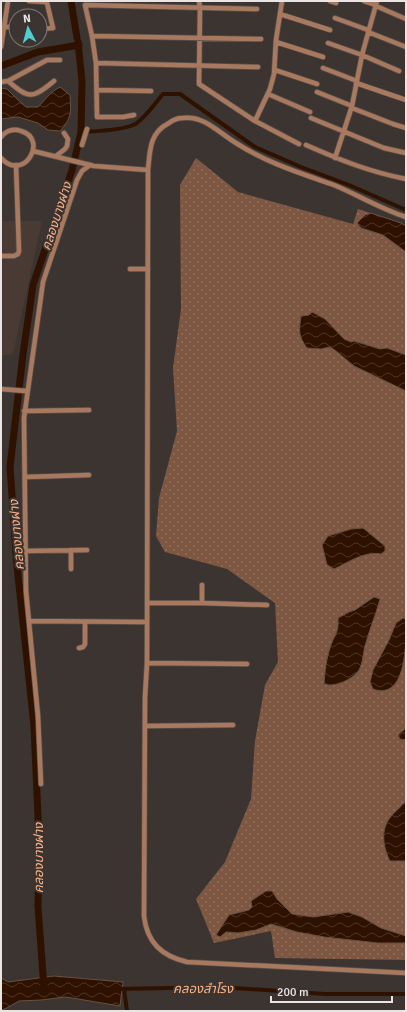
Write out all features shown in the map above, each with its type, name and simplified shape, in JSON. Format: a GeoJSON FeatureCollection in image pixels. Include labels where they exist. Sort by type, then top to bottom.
{"type":"FeatureCollection","features":[{"type":"Feature","properties":{"kind":"street"},"geometry":{"type":"LineString","coordinates":[[1,46],[2,27],[8,1]]}},
{"type":"Feature","properties":{"kind":"street"},"geometry":{"type":"LineString","coordinates":[[29,1],[47,3],[53,28],[48,28]]}},
{"type":"Feature","properties":{"kind":"street"},"geometry":{"type":"LineString","coordinates":[[198,1],[200,8],[198,84],[255,121],[299,144]]}},
{"type":"Feature","properties":{"kind":"street"},"geometry":{"type":"LineString","coordinates":[[255,121],[268,94],[275,70],[276,42],[282,1]]}},
{"type":"Feature","properties":{"kind":"street"},"geometry":{"type":"LineString","coordinates":[[330,1],[336,3]]}},
{"type":"Feature","properties":{"kind":"street"},"geometry":{"type":"LineString","coordinates":[[364,1],[376,4],[406,19]]}},
{"type":"Feature","properties":{"kind":"street"},"geometry":{"type":"LineString","coordinates":[[335,158],[352,107],[362,55],[376,4]]}},
{"type":"Feature","properties":{"kind":"street"},"geometry":{"type":"LineString","coordinates":[[134,115],[123,117],[97,117],[96,63],[85,5],[257,9]]}},
{"type":"Feature","properties":{"kind":"street"},"geometry":{"type":"LineString","coordinates":[[280,14],[330,30]]}},
{"type":"Feature","properties":{"kind":"street"},"geometry":{"type":"LineString","coordinates":[[335,18],[406,47]]}},
{"type":"Feature","properties":{"kind":"street"},"geometry":{"type":"LineString","coordinates":[[92,36],[261,39]]}},
{"type":"Feature","properties":{"kind":"street"},"geometry":{"type":"LineString","coordinates":[[276,42],[323,57]]}},
{"type":"Feature","properties":{"kind":"street"},"geometry":{"type":"LineString","coordinates":[[328,43],[362,55],[398,71]]}},
{"type":"Feature","properties":{"kind":"street"},"geometry":{"type":"LineString","coordinates":[[1,82],[8,81],[43,62],[60,60]]}},
{"type":"Feature","properties":{"kind":"street"},"geometry":{"type":"LineString","coordinates":[[96,63],[258,67]]}},
{"type":"Feature","properties":{"kind":"street"},"geometry":{"type":"LineString","coordinates":[[323,68],[406,100]]}},
{"type":"Feature","properties":{"kind":"street"},"geometry":{"type":"LineString","coordinates":[[275,70],[317,84]]}},
{"type":"Feature","properties":{"kind":"street"},"geometry":{"type":"LineString","coordinates":[[8,81],[20,92],[33,95],[40,93],[54,81]]}},
{"type":"Feature","properties":{"kind":"street"},"geometry":{"type":"LineString","coordinates":[[97,90],[151,91]]}},
{"type":"Feature","properties":{"kind":"street"},"geometry":{"type":"LineString","coordinates":[[317,92],[392,124],[406,128]]}},
{"type":"Feature","properties":{"kind":"street"},"geometry":{"type":"LineString","coordinates":[[268,94],[310,112]]}},
{"type":"Feature","properties":{"kind":"street"},"geometry":{"type":"LineString","coordinates":[[406,217],[339,188],[263,159],[236,144],[208,124],[191,118],[173,120],[158,130],[150,145],[148,170],[147,663],[145,726],[144,916],[148,934],[154,945],[162,952],[174,959],[187,962],[406,973]]}},
{"type":"Feature","properties":{"kind":"street"},"geometry":{"type":"LineString","coordinates":[[312,118],[384,148],[406,154]]}},
{"type":"Feature","properties":{"kind":"street"},"geometry":{"type":"LineString","coordinates":[[82,145],[87,129]]}},
{"type":"Feature","properties":{"kind":"street"},"geometry":{"type":"LineString","coordinates":[[1,137],[9,131],[20,130],[25,132],[32,140],[33,151],[27,161],[16,165],[5,162],[1,158]]}},
{"type":"Feature","properties":{"kind":"street"},"geometry":{"type":"LineString","coordinates":[[56,156],[67,146],[68,139],[64,133]]}},
{"type":"Feature","properties":{"kind":"street"},"geometry":{"type":"LineString","coordinates":[[306,145],[335,158],[379,174],[406,179]]}},
{"type":"Feature","properties":{"kind":"street"},"geometry":{"type":"LineString","coordinates":[[33,151],[106,168],[148,170]]}},
{"type":"Feature","properties":{"kind":"street"},"geometry":{"type":"LineString","coordinates":[[1,256],[14,256],[18,254],[19,251],[16,165]]}},
{"type":"Feature","properties":{"kind":"street"},"geometry":{"type":"LineString","coordinates":[[41,784],[38,716],[26,591],[24,551],[24,411],[45,274],[78,180],[82,171],[90,165]]}},
{"type":"Feature","properties":{"kind":"street"},"geometry":{"type":"LineString","coordinates":[[130,270],[148,269]]}},
{"type":"Feature","properties":{"kind":"street"},"geometry":{"type":"LineString","coordinates":[[1,389],[26,391]]}},
{"type":"Feature","properties":{"kind":"street"},"geometry":{"type":"LineString","coordinates":[[24,411],[89,410]]}},
{"type":"Feature","properties":{"kind":"street"},"geometry":{"type":"LineString","coordinates":[[25,477],[89,475]]}},
{"type":"Feature","properties":{"kind":"street"},"geometry":{"type":"LineString","coordinates":[[71,550],[71,569]]}},
{"type":"Feature","properties":{"kind":"street"},"geometry":{"type":"LineString","coordinates":[[24,551],[87,550]]}},
{"type":"Feature","properties":{"kind":"street"},"geometry":{"type":"LineString","coordinates":[[202,585],[202,603]]}},
{"type":"Feature","properties":{"kind":"street"},"geometry":{"type":"LineString","coordinates":[[147,603],[267,605]]}},
{"type":"Feature","properties":{"kind":"street"},"geometry":{"type":"LineString","coordinates":[[29,621],[147,622]]}},
{"type":"Feature","properties":{"kind":"street"},"geometry":{"type":"LineString","coordinates":[[79,648],[83,647],[85,644],[85,622]]}},
{"type":"Feature","properties":{"kind":"street"},"geometry":{"type":"LineString","coordinates":[[147,663],[247,664]]}},
{"type":"Feature","properties":{"kind":"street"},"geometry":{"type":"LineString","coordinates":[[145,726],[233,725]]}},
{"type":"Feature","properties":{"kind":"shaded area"},"geometry":{"type":"Polygon","coordinates":[[[196,158],[238,192],[353,224],[358,209],[406,226],[406,960],[275,958],[271,931],[214,943],[196,899],[225,862],[251,799],[255,741],[265,685],[278,662],[275,603],[227,569],[165,552],[156,536],[159,498],[177,431],[173,368],[181,309],[180,185],[196,158]]]}},
{"type":"Feature","properties":{"kind":"shaded area"},"geometry":{"type":"Polygon","coordinates":[[[1,221],[42,221],[13,354],[1,356],[1,221]]]}},
{"type":"Feature","properties":{"kind":"water"},"geometry":{"type":"Polygon","coordinates":[[[60,87],[70,95],[71,106],[69,118],[60,131],[48,130],[38,123],[18,117],[1,119],[1,88],[7,89],[26,107],[38,107],[50,94],[60,87]]]}},
{"type":"Feature","properties":{"kind":"water"},"geometry":{"type":"Polygon","coordinates":[[[371,213],[406,226],[406,252],[383,235],[361,228],[357,223],[365,215],[371,213]]]}},
{"type":"Feature","properties":{"kind":"water"},"geometry":{"type":"Polygon","coordinates":[[[312,312],[325,319],[344,339],[380,349],[387,348],[406,355],[406,391],[354,366],[330,347],[321,349],[307,348],[300,333],[301,316],[309,315],[312,312]]]}},
{"type":"Feature","properties":{"kind":"water"},"geometry":{"type":"Polygon","coordinates":[[[363,528],[385,546],[385,551],[381,554],[369,554],[351,560],[334,569],[327,565],[322,545],[328,536],[351,529],[363,528]]]}},
{"type":"Feature","properties":{"kind":"water"},"geometry":{"type":"Polygon","coordinates":[[[374,597],[380,599],[359,670],[353,677],[338,684],[324,684],[325,670],[332,643],[337,631],[338,618],[355,610],[374,597]]]}},
{"type":"Feature","properties":{"kind":"water"},"geometry":{"type":"Polygon","coordinates":[[[403,618],[406,619],[405,655],[398,678],[392,686],[384,690],[373,689],[370,682],[373,670],[396,623],[403,618]]]}},
{"type":"Feature","properties":{"kind":"water"},"geometry":{"type":"Polygon","coordinates":[[[406,728],[406,740],[400,739],[398,735],[406,728]]]}},
{"type":"Feature","properties":{"kind":"water"},"geometry":{"type":"Polygon","coordinates":[[[406,801],[406,861],[390,861],[384,840],[386,824],[406,801]]]}},
{"type":"Feature","properties":{"kind":"water"},"geometry":{"type":"Polygon","coordinates":[[[266,891],[272,891],[277,899],[292,914],[313,917],[348,912],[362,917],[381,928],[406,936],[406,943],[378,943],[324,937],[297,932],[271,924],[256,930],[238,933],[226,932],[220,937],[216,935],[229,915],[249,910],[252,907],[251,901],[266,891]]]}},
{"type":"Feature","properties":{"kind":"water"},"geometry":{"type":"Polygon","coordinates":[[[54,976],[123,982],[120,1006],[66,997],[19,1001],[1,1010],[1,978],[8,982],[54,976]]]}},
{"type":"Feature","properties":{"kind":"waterway","name":"คลองบางฝาง"},"geometry":{"type":"LineString","coordinates":[[71,1],[77,38]]}},
{"type":"Feature","properties":{"kind":"waterway","name":"คลองบางฝาง"},"geometry":{"type":"LineString","coordinates":[[44,988],[38,907],[39,839],[34,726],[17,566],[10,467],[23,354],[33,285],[72,170],[81,132],[82,81],[78,42]]}},
{"type":"Feature","properties":{"kind":"waterway"},"geometry":{"type":"LineString","coordinates":[[1,66],[38,52],[79,45]]}},
{"type":"Feature","properties":{"kind":"waterway"},"geometry":{"type":"LineString","coordinates":[[81,132],[114,130],[133,125],[145,116],[163,94],[180,94],[255,147],[406,210]]}},
{"type":"Feature","properties":{"kind":"waterway","name":"คลองสำโรง"},"geometry":{"type":"LineString","coordinates":[[117,989],[219,987],[325,994],[406,994]]}},
{"type":"Feature","properties":{"kind":"waterway"},"geometry":{"type":"LineString","coordinates":[[124,989],[127,1011]]}}]}
